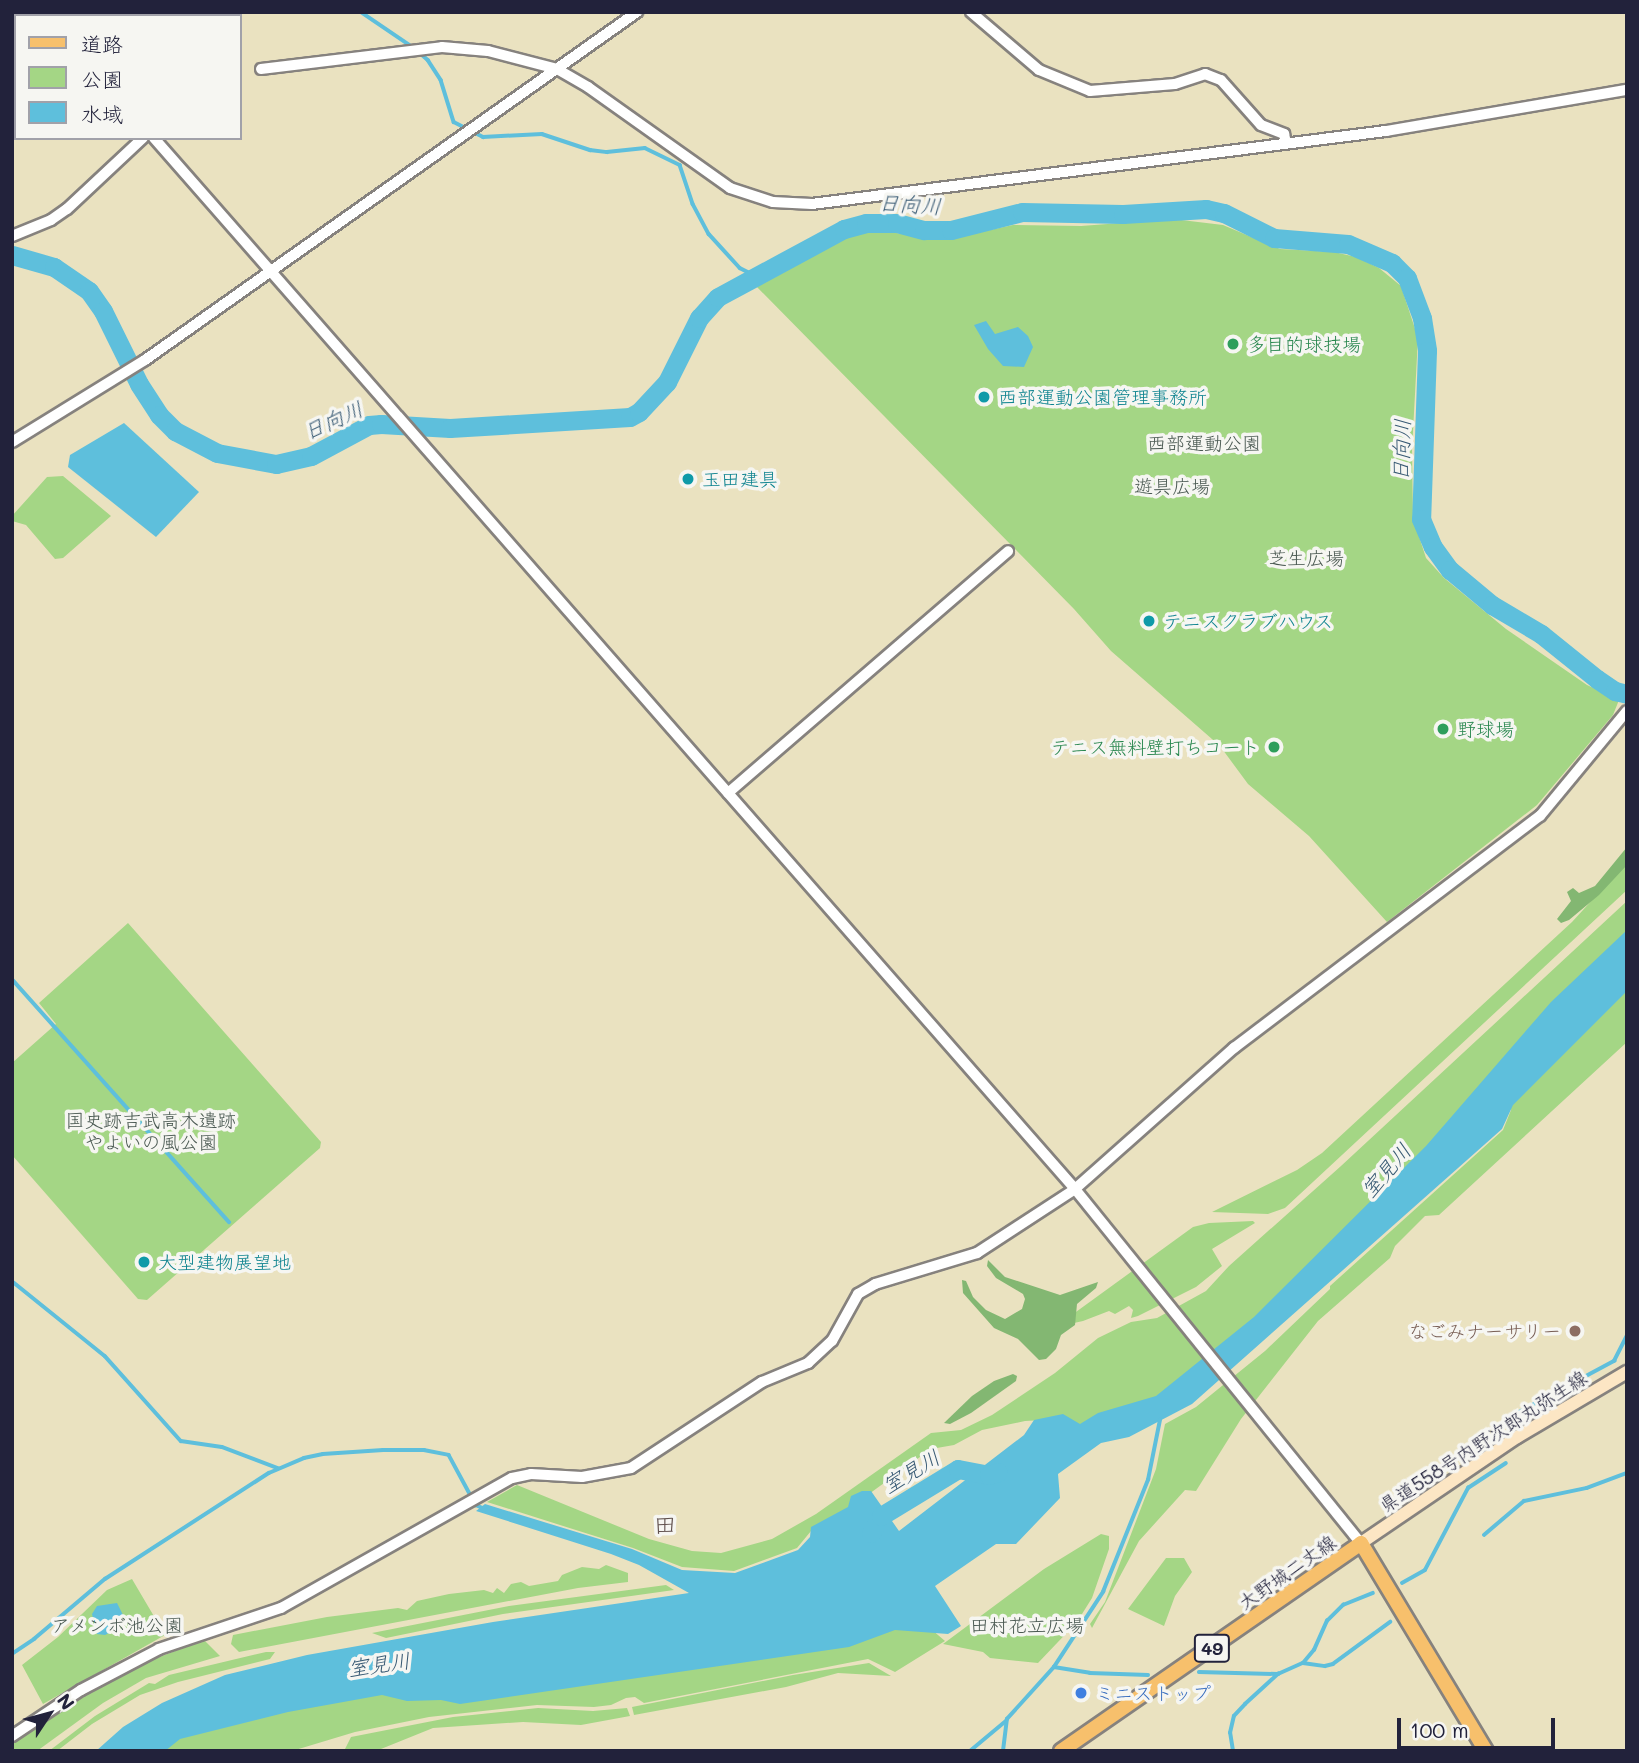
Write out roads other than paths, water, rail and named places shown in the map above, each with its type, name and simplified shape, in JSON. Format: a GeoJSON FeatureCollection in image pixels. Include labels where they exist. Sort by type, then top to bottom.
{"type":"FeatureCollection","features":[{"type":"Feature","properties":{"kind":"main road","name":"県道558号内野次郎丸弥生線"},"geometry":{"type":"LineString","coordinates":[[1361,1543],[1517,1437],[1627,1372]]}},
{"type":"Feature","properties":{"kind":"main road","name":"大野城二丈線"},"geometry":{"type":"LineString","coordinates":[[1061,1751],[1361,1543]]}},
{"type":"Feature","properties":{"kind":"main road"},"geometry":{"type":"LineString","coordinates":[[1361,1543],[1486,1751]]}},
{"type":"Feature","properties":{"kind":"street"},"geometry":{"type":"LineString","coordinates":[[12,443],[141,363],[637,12]]}},
{"type":"Feature","properties":{"kind":"street"},"geometry":{"type":"LineString","coordinates":[[971,12],[1039,70],[1090,91],[1175,84],[1205,74],[1221,80],[1261,125],[1284,134],[1286,143]]}},
{"type":"Feature","properties":{"kind":"street"},"geometry":{"type":"LineString","coordinates":[[261,69],[442,47],[488,51],[557,69],[588,87],[730,188],[773,202],[811,204],[1286,143],[1546,106],[1627,90]]}},
{"type":"Feature","properties":{"kind":"street"},"geometry":{"type":"LineString","coordinates":[[12,236],[51,220],[68,209],[141,140]]}},
{"type":"Feature","properties":{"kind":"street"},"geometry":{"type":"LineString","coordinates":[[157,140],[1075,1189],[1361,1543]]}},
{"type":"Feature","properties":{"kind":"street"},"geometry":{"type":"LineString","coordinates":[[728,793],[1008,551]]}},
{"type":"Feature","properties":{"kind":"street"},"geometry":{"type":"LineString","coordinates":[[12,1736],[81,1690],[159,1649],[281,1608],[512,1478],[531,1474],[582,1477],[631,1468],[762,1382],[808,1363],[820,1355],[832,1341],[858,1294],[875,1283],[976,1253],[1075,1189],[1234,1048],[1540,816],[1627,711]]}},
{"type":"Feature","properties":{"kind":"water"},"geometry":{"type":"Polygon","coordinates":[[[986,321],[995,334],[1018,327],[1028,336],[1033,347],[1024,367],[1003,366],[988,349],[974,325],[986,321]]]}},
{"type":"Feature","properties":{"kind":"water"},"geometry":{"type":"Polygon","coordinates":[[[124,423],[199,492],[156,537],[68,467],[70,455],[124,423]]]}},
{"type":"Feature","properties":{"kind":"water"},"geometry":{"type":"Polygon","coordinates":[[[1627,930],[1627,991],[1513,1105],[1502,1129],[1192,1404],[1129,1437],[1101,1443],[1058,1474],[1060,1498],[1016,1544],[996,1544],[935,1586],[961,1626],[948,1634],[895,1630],[849,1647],[460,1704],[441,1700],[407,1701],[382,1695],[288,1712],[180,1739],[165,1751],[96,1751],[123,1727],[162,1703],[225,1675],[307,1655],[493,1622],[689,1593],[639,1565],[611,1554],[476,1511],[485,1504],[632,1549],[682,1570],[735,1573],[798,1550],[810,1537],[811,1527],[848,1507],[851,1496],[862,1491],[871,1491],[899,1531],[1024,1435],[1034,1420],[1063,1414],[1080,1424],[1098,1413],[1156,1396],[1254,1317],[1426,1146],[1551,1002],[1627,930]]]}},
{"type":"Feature","properties":{"kind":"water"},"geometry":{"type":"Polygon","coordinates":[[[117,1603],[123,1615],[117,1629],[105,1635],[97,1634],[92,1614],[97,1606],[117,1603]]]}},
{"type":"Feature","properties":{"kind":"waterway"},"geometry":{"type":"LineString","coordinates":[[361,12],[414,48]]}},
{"type":"Feature","properties":{"kind":"waterway"},"geometry":{"type":"LineString","coordinates":[[420,53],[441,80],[454,122],[483,137],[542,134],[590,150],[607,152],[645,148],[680,165],[693,204],[709,234],[740,268],[756,276]]}},
{"type":"Feature","properties":{"kind":"waterway","name":"日向川"},"geometry":{"type":"LineString","coordinates":[[12,255],[54,267],[89,291],[103,311],[139,384],[159,415],[175,431],[217,453],[276,464],[311,456],[369,425],[450,428],[630,417],[639,412],[667,382],[699,318],[718,297],[844,229],[866,223],[897,223],[924,230],[951,230],[1022,212],[1123,214],[1206,209],[1224,213],[1274,238],[1348,244],[1392,263],[1407,278],[1422,318],[1427,351],[1421,519],[1433,547],[1450,570],[1492,605],[1541,634],[1615,691],[1627,694]]}},
{"type":"Feature","properties":{"kind":"waterway"},"geometry":{"type":"LineString","coordinates":[[12,979],[229,1222]]}},
{"type":"Feature","properties":{"kind":"waterway"},"geometry":{"type":"LineString","coordinates":[[12,1281],[105,1356],[181,1441],[222,1447],[278,1468]]}},
{"type":"Feature","properties":{"kind":"waterway"},"geometry":{"type":"LineString","coordinates":[[1502,1426],[1506,1419],[1614,1361],[1627,1336]]}},
{"type":"Feature","properties":{"kind":"waterway"},"geometry":{"type":"LineString","coordinates":[[1003,1751],[1007,1719],[1054,1667],[1103,1592],[1148,1480],[1160,1420]]}},
{"type":"Feature","properties":{"kind":"waterway"},"geometry":{"type":"LineString","coordinates":[[12,1654],[34,1639],[105,1579],[269,1473],[304,1458],[383,1450],[424,1450],[449,1455],[476,1505],[485,1509]]}},
{"type":"Feature","properties":{"kind":"waterway"},"geometry":{"type":"LineString","coordinates":[[1402,1583],[1425,1570],[1468,1488],[1506,1463]]}},
{"type":"Feature","properties":{"kind":"waterway","name":"室見川"},"geometry":{"type":"LineString","coordinates":[[871,1533],[881,1516],[958,1469],[989,1475],[998,1472]]}},
{"type":"Feature","properties":{"kind":"waterway"},"geometry":{"type":"LineString","coordinates":[[1484,1535],[1524,1501],[1587,1488],[1627,1473]]}},
{"type":"Feature","properties":{"kind":"waterway"},"geometry":{"type":"LineString","coordinates":[[1233,1751],[1230,1733],[1234,1716],[1278,1674],[1303,1663],[1314,1650],[1327,1621],[1343,1605],[1373,1593]]}},
{"type":"Feature","properties":{"kind":"waterway"},"geometry":{"type":"LineString","coordinates":[[1303,1663],[1325,1666],[1333,1664],[1390,1622]]}},
{"type":"Feature","properties":{"kind":"waterway"},"geometry":{"type":"LineString","coordinates":[[1054,1667],[1090,1673],[1148,1675]]}},
{"type":"Feature","properties":{"kind":"waterway"},"geometry":{"type":"LineString","coordinates":[[1199,1672],[1278,1674]]}},
{"type":"Feature","properties":{"kind":"waterway"},"geometry":{"type":"LineString","coordinates":[[970,1751],[1006,1721]]}},
{"type":"Feature","properties":{"kind":"place","name":"多目的球技場"},"geometry":{"type":"Point","coordinates":[1233,344]}},
{"type":"Feature","properties":{"kind":"place","name":"西部運動公園管理事務所"},"geometry":{"type":"Point","coordinates":[984,397]}},
{"type":"Feature","properties":{"kind":"place","name":"玉田建具"},"geometry":{"type":"Point","coordinates":[688,479]}},
{"type":"Feature","properties":{"kind":"place","name":"テニスクラブハウス"},"geometry":{"type":"Point","coordinates":[1149,621]}},
{"type":"Feature","properties":{"kind":"place","name":"野球場"},"geometry":{"type":"Point","coordinates":[1443,729]}},
{"type":"Feature","properties":{"kind":"place","name":"テニス無料壁打ちコート"},"geometry":{"type":"Point","coordinates":[1274,747]}},
{"type":"Feature","properties":{"kind":"place","name":"大型建物展望地"},"geometry":{"type":"Point","coordinates":[144,1262]}},
{"type":"Feature","properties":{"kind":"place","name":"なごみナーサリー"},"geometry":{"type":"Point","coordinates":[1575,1331]}},
{"type":"Feature","properties":{"kind":"place","name":"ミニストップ"},"geometry":{"type":"Point","coordinates":[1081,1693]}},
{"type":"Feature","properties":{"kind":"district","name":"田"},"geometry":{"type":"Point","coordinates":[665,1524]}},
{"type":"Feature","properties":{"kind":"park label","name":"西部運動公園"},"geometry":{"type":"Point","coordinates":[1204,443]}},
{"type":"Feature","properties":{"kind":"park label","name":"遊具広場"},"geometry":{"type":"Point","coordinates":[1172,486]}},
{"type":"Feature","properties":{"kind":"park label","name":"芝生広場"},"geometry":{"type":"Point","coordinates":[1306,558]}},
{"type":"Feature","properties":{"kind":"park label","name":"国史跡吉武高木遺跡 やよいの風公園"},"geometry":{"type":"Point","coordinates":[151,1131]}},
{"type":"Feature","properties":{"kind":"park label","name":"アメンボ池公園"},"geometry":{"type":"Point","coordinates":[117,1625]}},
{"type":"Feature","properties":{"kind":"park label","name":"田村花立広場"},"geometry":{"type":"Point","coordinates":[1027,1625]}}]}
